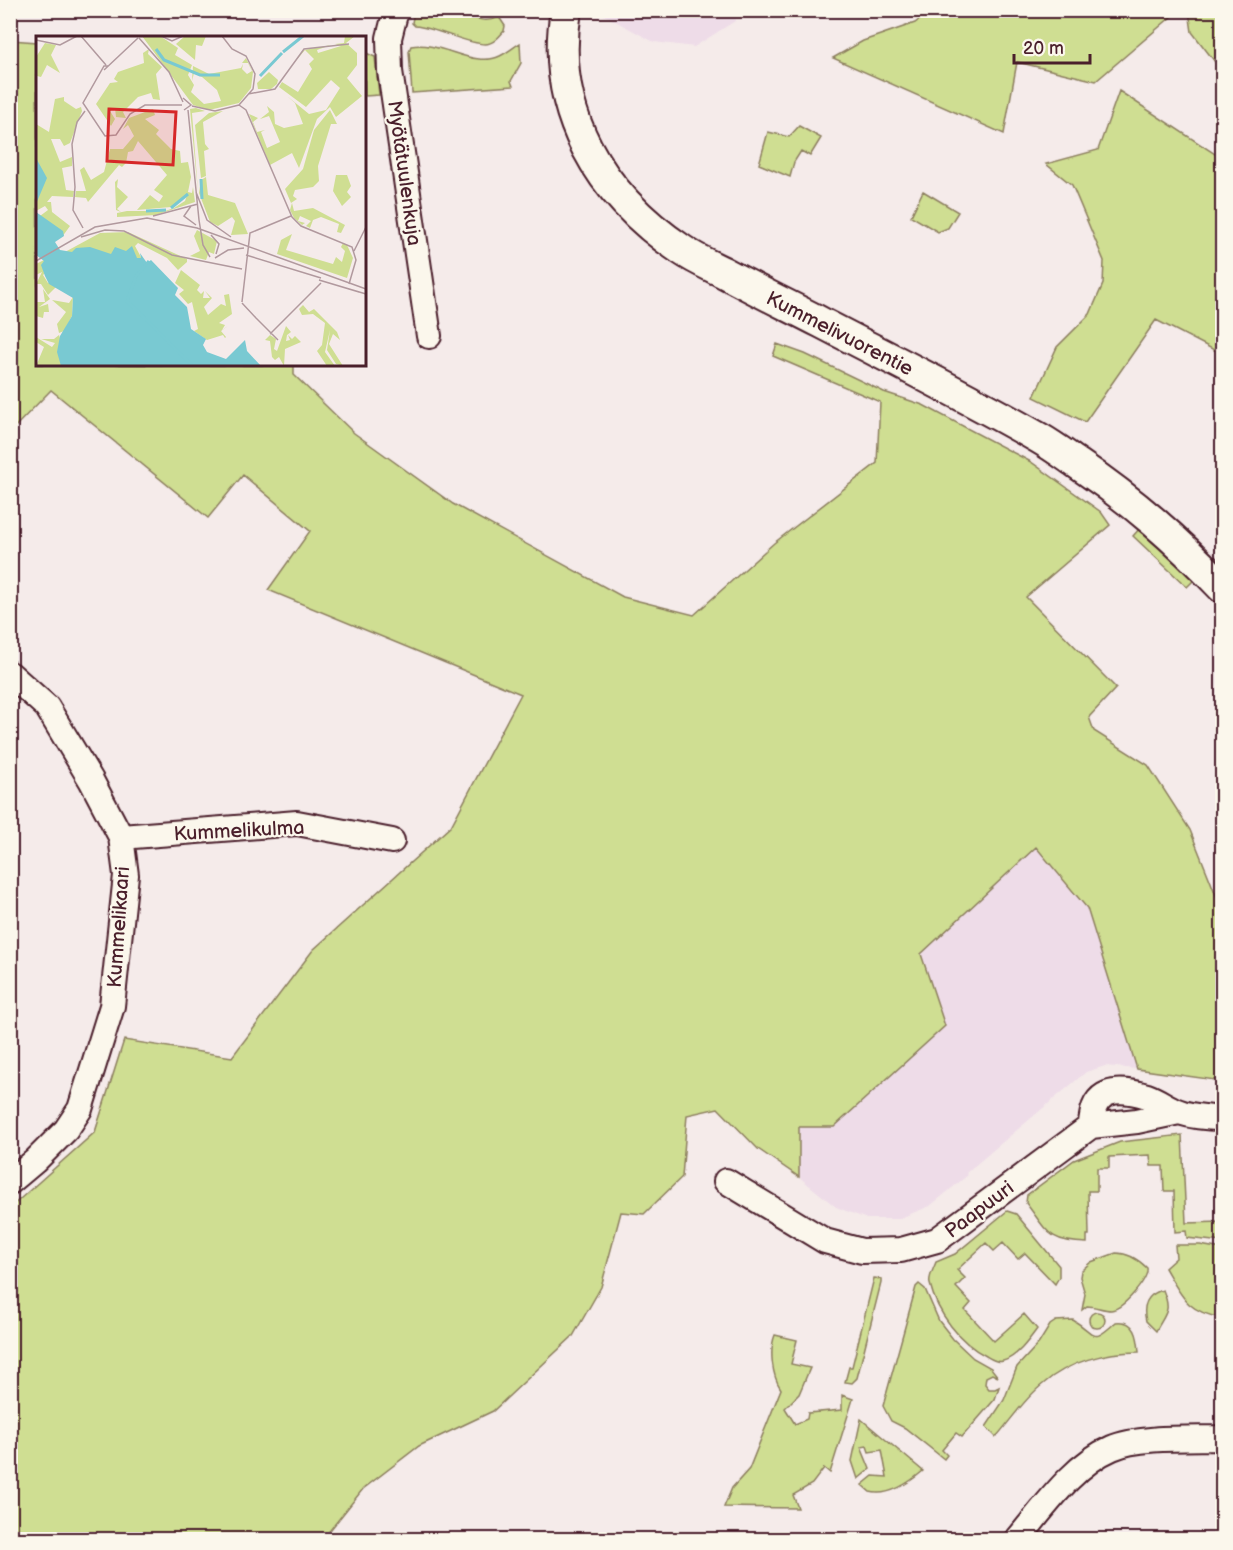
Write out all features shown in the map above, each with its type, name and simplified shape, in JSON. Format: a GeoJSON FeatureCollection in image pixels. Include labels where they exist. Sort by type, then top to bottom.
{"type":"FeatureCollection","features":[{"type":"Feature","properties":{"kind":"street","name":"Myötätuulenkuja"},"geometry":{"type":"LineString","coordinates":[[396,10],[389,38],[390,71],[429,336]]}},
{"type":"Feature","properties":{"kind":"street","name":"Kummelivuorentie"},"geometry":{"type":"LineString","coordinates":[[566,10],[562,36],[562,61],[576,124],[587,152],[613,188],[640,219],[683,251],[972,401],[1042,440],[1122,494],[1178,542],[1222,587]]}},
{"type":"Feature","properties":{"kind":"street","name":"Kummelikaari"},"geometry":{"type":"LineString","coordinates":[[10,674],[47,706],[91,780],[121,837],[126,875],[112,1006],[80,1109],[66,1130],[10,1182]]}},
{"type":"Feature","properties":{"kind":"street","name":"Kummelikulma"},"geometry":{"type":"LineString","coordinates":[[121,837],[297,823],[392,840]]}},
{"type":"Feature","properties":{"kind":"street","name":"Paapuuri"},"geometry":{"type":"LineString","coordinates":[[726,1181],[825,1241],[862,1251],[902,1250],[937,1240],[1091,1126],[1137,1121],[1179,1112],[1222,1119]]}},
{"type":"Feature","properties":{"kind":"street"},"geometry":{"type":"LineString","coordinates":[[1017,1539],[1085,1463],[1114,1447],[1144,1441],[1222,1438]]}},
{"type":"Feature","properties":{"kind":"street"},"geometry":{"type":"LineString","coordinates":[[1182,1440],[1222,1455]]}},
{"type":"Feature","properties":{"kind":"shaded area"},"geometry":{"type":"Polygon","coordinates":[[[739,10],[735,21],[694,47],[654,42],[604,15],[606,11],[739,10]]]}},
{"type":"Feature","properties":{"kind":"shaded area"},"geometry":{"type":"Polygon","coordinates":[[[1036,846],[1087,908],[1137,1069],[1105,1066],[1086,1072],[930,1206],[898,1219],[867,1219],[836,1207],[799,1177],[799,1127],[834,1127],[920,954],[1036,846]]]}},
{"type":"Feature","properties":{"kind":"green space"},"geometry":{"type":"Polygon","coordinates":[[[414,11],[465,11],[480,20],[499,17],[505,26],[498,38],[488,44],[478,43],[415,26],[412,23],[414,11]]]}},
{"type":"Feature","properties":{"kind":"green space"},"geometry":{"type":"Polygon","coordinates":[[[930,11],[1178,11],[1096,81],[1017,62],[1004,134],[833,58],[863,41],[915,23],[930,11]]]}},
{"type":"Feature","properties":{"kind":"green space"},"geometry":{"type":"Polygon","coordinates":[[[1189,11],[1222,11],[1222,71],[1192,32],[1189,11]]]}},
{"type":"Feature","properties":{"kind":"green space"},"geometry":{"type":"Polygon","coordinates":[[[11,40],[36,42],[36,366],[294,366],[294,375],[354,433],[453,504],[623,597],[694,615],[774,543],[877,463],[880,402],[773,356],[777,344],[805,354],[884,392],[923,405],[1031,462],[1101,512],[1110,525],[1026,597],[1116,688],[1089,717],[1094,731],[1148,765],[1190,830],[1222,910],[1222,1081],[1137,1069],[1087,908],[1036,847],[921,954],[945,1026],[834,1127],[799,1127],[799,1177],[758,1149],[718,1108],[687,1115],[682,1177],[644,1214],[621,1212],[601,1287],[573,1336],[493,1411],[419,1446],[363,1489],[323,1539],[11,1539],[11,1207],[95,1132],[124,1040],[232,1057],[313,950],[451,826],[521,694],[268,590],[310,531],[243,475],[208,518],[51,390],[11,431],[11,40]]]}},
{"type":"Feature","properties":{"kind":"green space"},"geometry":{"type":"Polygon","coordinates":[[[520,43],[521,63],[511,81],[513,86],[412,93],[409,51],[411,46],[422,45],[468,57],[490,59],[503,55],[520,43]]]}},
{"type":"Feature","properties":{"kind":"green space"},"geometry":{"type":"Polygon","coordinates":[[[366,53],[375,57],[379,95],[366,96],[366,53]]]}},
{"type":"Feature","properties":{"kind":"green space"},"geometry":{"type":"Polygon","coordinates":[[[1119,91],[1218,156],[1222,154],[1222,354],[1156,320],[1085,422],[1034,397],[1057,347],[1090,314],[1103,284],[1104,261],[1072,185],[1046,164],[1098,150],[1119,91]]]}},
{"type":"Feature","properties":{"kind":"green space"},"geometry":{"type":"Polygon","coordinates":[[[799,126],[821,138],[810,156],[801,151],[794,162],[790,177],[759,164],[768,132],[789,137],[799,126]]]}},
{"type":"Feature","properties":{"kind":"green space"},"geometry":{"type":"Polygon","coordinates":[[[923,191],[958,212],[948,228],[938,232],[911,216],[923,191]]]}},
{"type":"Feature","properties":{"kind":"green space"},"geometry":{"type":"Polygon","coordinates":[[[1140,528],[1195,579],[1187,587],[1133,536],[1140,528]]]}},
{"type":"Feature","properties":{"kind":"green space"},"geometry":{"type":"Polygon","coordinates":[[[1182,1135],[1186,1223],[1222,1222],[1222,1242],[1187,1238],[1186,1231],[1175,1232],[1174,1191],[1164,1191],[1163,1166],[1151,1166],[1150,1155],[1109,1157],[1109,1168],[1097,1168],[1097,1191],[1088,1191],[1089,1235],[1087,1235],[1087,1243],[1056,1238],[1050,1234],[1026,1203],[1027,1195],[1074,1160],[1120,1142],[1182,1135]]]}},
{"type":"Feature","properties":{"kind":"green space"},"geometry":{"type":"Polygon","coordinates":[[[1007,1211],[1016,1214],[1059,1266],[1059,1277],[1055,1284],[1025,1253],[1018,1259],[1003,1243],[994,1251],[986,1243],[957,1270],[965,1278],[956,1287],[971,1303],[965,1310],[994,1341],[1024,1314],[1037,1329],[1018,1352],[1008,1359],[999,1361],[976,1350],[951,1326],[933,1295],[930,1276],[936,1262],[955,1254],[1007,1211]]]}},
{"type":"Feature","properties":{"kind":"green space"},"geometry":{"type":"Polygon","coordinates":[[[1175,1245],[1200,1245],[1222,1249],[1222,1318],[1201,1312],[1181,1295],[1165,1268],[1176,1258],[1175,1245]]]}},
{"type":"Feature","properties":{"kind":"green space"},"geometry":{"type":"Polygon","coordinates":[[[1116,1253],[1129,1255],[1147,1268],[1147,1273],[1140,1286],[1122,1305],[1116,1308],[1108,1310],[1087,1306],[1082,1310],[1085,1294],[1080,1277],[1081,1271],[1091,1262],[1116,1253]]]}},
{"type":"Feature","properties":{"kind":"green space"},"geometry":{"type":"Polygon","coordinates":[[[874,1278],[881,1279],[881,1283],[857,1378],[852,1383],[845,1382],[849,1367],[852,1367],[874,1278]]]}},
{"type":"Feature","properties":{"kind":"green space"},"geometry":{"type":"Polygon","coordinates":[[[919,1284],[925,1289],[939,1321],[953,1339],[973,1358],[991,1368],[998,1377],[992,1374],[986,1377],[985,1384],[989,1389],[999,1387],[995,1399],[962,1437],[956,1433],[942,1450],[947,1455],[944,1459],[905,1428],[891,1421],[883,1406],[916,1287],[919,1284]]]}},
{"type":"Feature","properties":{"kind":"green space"},"geometry":{"type":"Polygon","coordinates":[[[1163,1290],[1167,1308],[1156,1331],[1146,1321],[1145,1305],[1153,1294],[1163,1290]]]}},
{"type":"Feature","properties":{"kind":"green space"},"geometry":{"type":"Polygon","coordinates":[[[1094,1312],[1100,1312],[1105,1320],[1103,1326],[1094,1328],[1089,1323],[1089,1317],[1094,1312]]]}},
{"type":"Feature","properties":{"kind":"green space"},"geometry":{"type":"Polygon","coordinates":[[[1073,1320],[1094,1335],[1102,1334],[1116,1322],[1128,1324],[1137,1335],[1139,1352],[1101,1356],[1064,1369],[1030,1396],[996,1437],[986,1427],[1004,1400],[1017,1367],[1039,1343],[1050,1325],[1056,1321],[1073,1320]]]}},
{"type":"Feature","properties":{"kind":"green space"},"geometry":{"type":"Polygon","coordinates":[[[775,1335],[797,1340],[791,1364],[810,1368],[799,1394],[785,1408],[795,1424],[807,1419],[808,1413],[842,1410],[842,1395],[853,1399],[830,1473],[824,1468],[812,1484],[793,1495],[798,1508],[724,1507],[732,1488],[749,1469],[781,1389],[772,1363],[775,1335]]]}},
{"type":"Feature","properties":{"kind":"green space"},"geometry":{"type":"Polygon","coordinates":[[[861,1419],[923,1471],[905,1484],[891,1490],[870,1492],[862,1485],[873,1476],[887,1477],[882,1450],[869,1452],[867,1446],[861,1447],[870,1469],[858,1479],[852,1461],[861,1419]]]}}]}
